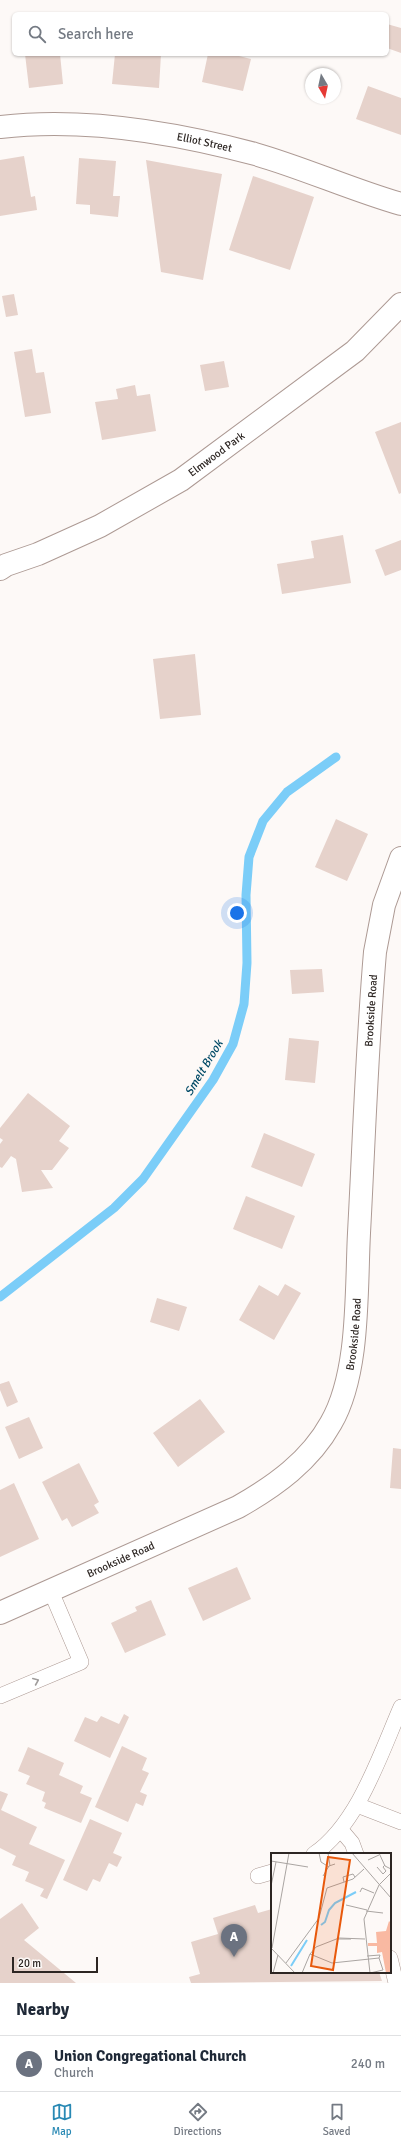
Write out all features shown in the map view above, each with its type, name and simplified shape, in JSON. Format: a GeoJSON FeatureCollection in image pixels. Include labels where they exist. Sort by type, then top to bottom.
{"type":"FeatureCollection","features":[{"type":"Feature","properties":{"kind":"street","name":"Elliot Street"},"geometry":{"type":"LineString","coordinates":[[0,127],[34,123],[105,125],[191,139],[256,155],[401,204]]}},
{"type":"Feature","properties":{"kind":"street","name":"Elmwood Park"},"geometry":{"type":"LineString","coordinates":[[2,565],[38,554],[100,526],[181,480],[355,351],[401,304]]}},
{"type":"Feature","properties":{"kind":"street","name":"Brookside Road"},"geometry":{"type":"LineString","coordinates":[[0,1613],[50,1589],[217,1517],[255,1497],[307,1456],[320,1441],[338,1410],[346,1383],[355,1314],[375,952],[384,905],[401,858]]}},
{"type":"Feature","properties":{"kind":"lane"},"geometry":{"type":"LineString","coordinates":[[0,1696],[81,1662],[50,1589]]}},
{"type":"Feature","properties":{"kind":"lane"},"geometry":{"type":"LineString","coordinates":[[315,1853],[324,1847],[341,1830],[357,1805],[401,1707]]}},
{"type":"Feature","properties":{"kind":"lane"},"geometry":{"type":"LineString","coordinates":[[357,1805],[401,1822]]}},
{"type":"Feature","properties":{"kind":"lane"},"geometry":{"type":"LineString","coordinates":[[341,1830],[352,1844],[356,1853]]}},
{"type":"Feature","properties":{"kind":"lane"},"geometry":{"type":"LineString","coordinates":[[391,1962],[396,1983]]}},
{"type":"Feature","properties":{"kind":"building"},"geometry":{"type":"Polygon","coordinates":[[[389,25],[401,28],[401,53],[389,49],[389,25]]]}},
{"type":"Feature","properties":{"kind":"building"},"geometry":{"type":"Polygon","coordinates":[[[25,56],[60,56],[63,84],[29,88],[25,56]]]}},
{"type":"Feature","properties":{"kind":"building"},"geometry":{"type":"Polygon","coordinates":[[[115,56],[161,56],[159,88],[112,84],[115,56]]]}},
{"type":"Feature","properties":{"kind":"building"},"geometry":{"type":"Polygon","coordinates":[[[208,56],[239,56],[251,59],[243,91],[202,82],[208,56]]]}},
{"type":"Feature","properties":{"kind":"building"},"geometry":{"type":"Polygon","coordinates":[[[368,86],[401,98],[401,135],[356,119],[368,86]]]}},
{"type":"Feature","properties":{"kind":"building"},"geometry":{"type":"Polygon","coordinates":[[[24,156],[31,197],[35,196],[37,210],[0,216],[0,160],[24,156]]]}},
{"type":"Feature","properties":{"kind":"building"},"geometry":{"type":"Polygon","coordinates":[[[79,158],[116,161],[113,196],[120,196],[118,217],[90,214],[90,205],[76,204],[79,158]]]}},
{"type":"Feature","properties":{"kind":"building"},"geometry":{"type":"Polygon","coordinates":[[[146,160],[222,174],[203,280],[161,272],[146,160]]]}},
{"type":"Feature","properties":{"kind":"building"},"geometry":{"type":"Polygon","coordinates":[[[253,176],[314,197],[290,270],[229,250],[253,176]]]}},
{"type":"Feature","properties":{"kind":"building"},"geometry":{"type":"Polygon","coordinates":[[[14,294],[18,315],[6,317],[2,296],[14,294]]]}},
{"type":"Feature","properties":{"kind":"building"},"geometry":{"type":"Polygon","coordinates":[[[32,349],[36,373],[44,372],[51,413],[25,417],[14,352],[32,349]]]}},
{"type":"Feature","properties":{"kind":"building"},"geometry":{"type":"Polygon","coordinates":[[[224,361],[229,387],[205,391],[200,365],[224,361]]]}},
{"type":"Feature","properties":{"kind":"building"},"geometry":{"type":"Polygon","coordinates":[[[135,385],[137,396],[150,394],[156,431],[102,440],[95,402],[118,399],[116,389],[135,385]]]}},
{"type":"Feature","properties":{"kind":"building"},"geometry":{"type":"Polygon","coordinates":[[[401,422],[401,493],[399,494],[375,432],[401,422]]]}},
{"type":"Feature","properties":{"kind":"building"},"geometry":{"type":"Polygon","coordinates":[[[343,535],[351,583],[282,594],[277,564],[314,558],[311,541],[343,535]]]}},
{"type":"Feature","properties":{"kind":"building"},"geometry":{"type":"Polygon","coordinates":[[[401,540],[401,570],[385,576],[375,550],[401,540]]]}},
{"type":"Feature","properties":{"kind":"building"},"geometry":{"type":"Polygon","coordinates":[[[195,654],[201,715],[160,719],[153,659],[195,654]]]}},
{"type":"Feature","properties":{"kind":"building"},"geometry":{"type":"Polygon","coordinates":[[[336,819],[368,834],[347,881],[315,867],[336,819]]]}},
{"type":"Feature","properties":{"kind":"building"},"geometry":{"type":"Polygon","coordinates":[[[322,969],[324,992],[292,994],[290,970],[322,969]]]}},
{"type":"Feature","properties":{"kind":"building"},"geometry":{"type":"Polygon","coordinates":[[[289,1038],[319,1041],[315,1083],[285,1080],[289,1038]]]}},
{"type":"Feature","properties":{"kind":"building"},"geometry":{"type":"Polygon","coordinates":[[[28,1093],[70,1126],[59,1141],[69,1148],[52,1170],[41,1170],[53,1188],[22,1192],[16,1159],[11,1156],[2,1168],[0,1167],[0,1144],[3,1140],[0,1138],[0,1128],[28,1093]]]}},
{"type":"Feature","properties":{"kind":"building"},"geometry":{"type":"Polygon","coordinates":[[[264,1133],[315,1154],[302,1187],[251,1167],[264,1133]]]}},
{"type":"Feature","properties":{"kind":"building"},"geometry":{"type":"Polygon","coordinates":[[[246,1196],[295,1216],[282,1249],[233,1229],[246,1196]]]}},
{"type":"Feature","properties":{"kind":"building"},"geometry":{"type":"Polygon","coordinates":[[[285,1284],[301,1293],[274,1340],[239,1320],[259,1285],[278,1296],[285,1284]]]}},
{"type":"Feature","properties":{"kind":"building"},"geometry":{"type":"Polygon","coordinates":[[[157,1298],[187,1307],[179,1331],[150,1322],[157,1298]]]}},
{"type":"Feature","properties":{"kind":"building"},"geometry":{"type":"Polygon","coordinates":[[[9,1381],[18,1402],[7,1407],[0,1390],[0,1384],[9,1381]]]}},
{"type":"Feature","properties":{"kind":"building"},"geometry":{"type":"Polygon","coordinates":[[[200,1399],[225,1432],[178,1467],[153,1433],[200,1399]]]}},
{"type":"Feature","properties":{"kind":"building"},"geometry":{"type":"Polygon","coordinates":[[[29,1417],[43,1448],[19,1459],[5,1427],[29,1417]]]}},
{"type":"Feature","properties":{"kind":"building"},"geometry":{"type":"Polygon","coordinates":[[[393,1448],[401,1449],[401,1489],[390,1488],[393,1448]]]}},
{"type":"Feature","properties":{"kind":"building"},"geometry":{"type":"Polygon","coordinates":[[[79,1463],[99,1502],[94,1505],[99,1513],[72,1527],[67,1518],[62,1521],[42,1482],[79,1463]]]}},
{"type":"Feature","properties":{"kind":"building"},"geometry":{"type":"Polygon","coordinates":[[[14,1483],[39,1539],[0,1557],[0,1490],[14,1483]]]}},
{"type":"Feature","properties":{"kind":"building"},"geometry":{"type":"Polygon","coordinates":[[[237,1567],[251,1599],[203,1621],[188,1588],[237,1567]]]}},
{"type":"Feature","properties":{"kind":"building"},"geometry":{"type":"Polygon","coordinates":[[[151,1600],[166,1635],[125,1653],[111,1623],[137,1611],[135,1607],[151,1600]]]}},
{"type":"Feature","properties":{"kind":"building"},"geometry":{"type":"Polygon","coordinates":[[[124,1714],[129,1717],[110,1758],[74,1741],[85,1717],[97,1722],[101,1716],[119,1724],[124,1714]]]}},
{"type":"Feature","properties":{"kind":"building"},"geometry":{"type":"Polygon","coordinates":[[[122,1746],[147,1758],[142,1770],[149,1773],[140,1792],[147,1795],[143,1806],[136,1803],[128,1822],[95,1807],[122,1746]]]}},
{"type":"Feature","properties":{"kind":"building"},"geometry":{"type":"Polygon","coordinates":[[[28,1747],[64,1763],[59,1775],[83,1786],[80,1793],[92,1798],[81,1823],[44,1808],[46,1803],[42,1801],[45,1792],[26,1784],[30,1776],[18,1771],[28,1747]]]}},
{"type":"Feature","properties":{"kind":"building"},"geometry":{"type":"Polygon","coordinates":[[[0,1791],[8,1794],[1,1810],[37,1827],[29,1844],[65,1860],[47,1899],[40,1896],[44,1889],[25,1881],[29,1872],[12,1865],[16,1856],[0,1848],[0,1791]]]}},
{"type":"Feature","properties":{"kind":"building"},"geometry":{"type":"Polygon","coordinates":[[[90,1819],[122,1833],[113,1853],[122,1857],[117,1867],[109,1863],[100,1882],[93,1879],[87,1891],[63,1880],[90,1819]]]}},
{"type":"Feature","properties":{"kind":"building"},"geometry":{"type":"Polygon","coordinates":[[[22,1903],[39,1928],[24,1940],[76,1983],[0,1983],[0,1919],[22,1903]]]}},
{"type":"Feature","properties":{"kind":"building"},"geometry":{"type":"Polygon","coordinates":[[[255,1905],[258,1913],[271,1909],[271,1973],[379,1973],[382,1981],[191,1983],[189,1977],[200,1974],[191,1942],[218,1934],[213,1918],[255,1905]]]}},
{"type":"Feature","properties":{"kind":"waterway","name":"Smelt Brook"},"geometry":{"type":"LineString","coordinates":[[0,1297],[114,1208],[143,1179],[213,1080],[233,1044],[244,1004],[247,963],[246,895],[249,857],[263,821],[287,792],[336,757]]}},
{"type":"Feature","properties":{"kind":"place","name":"Union Congregational Church"},"geometry":{"type":"Point","coordinates":[234,1957]}}]}
